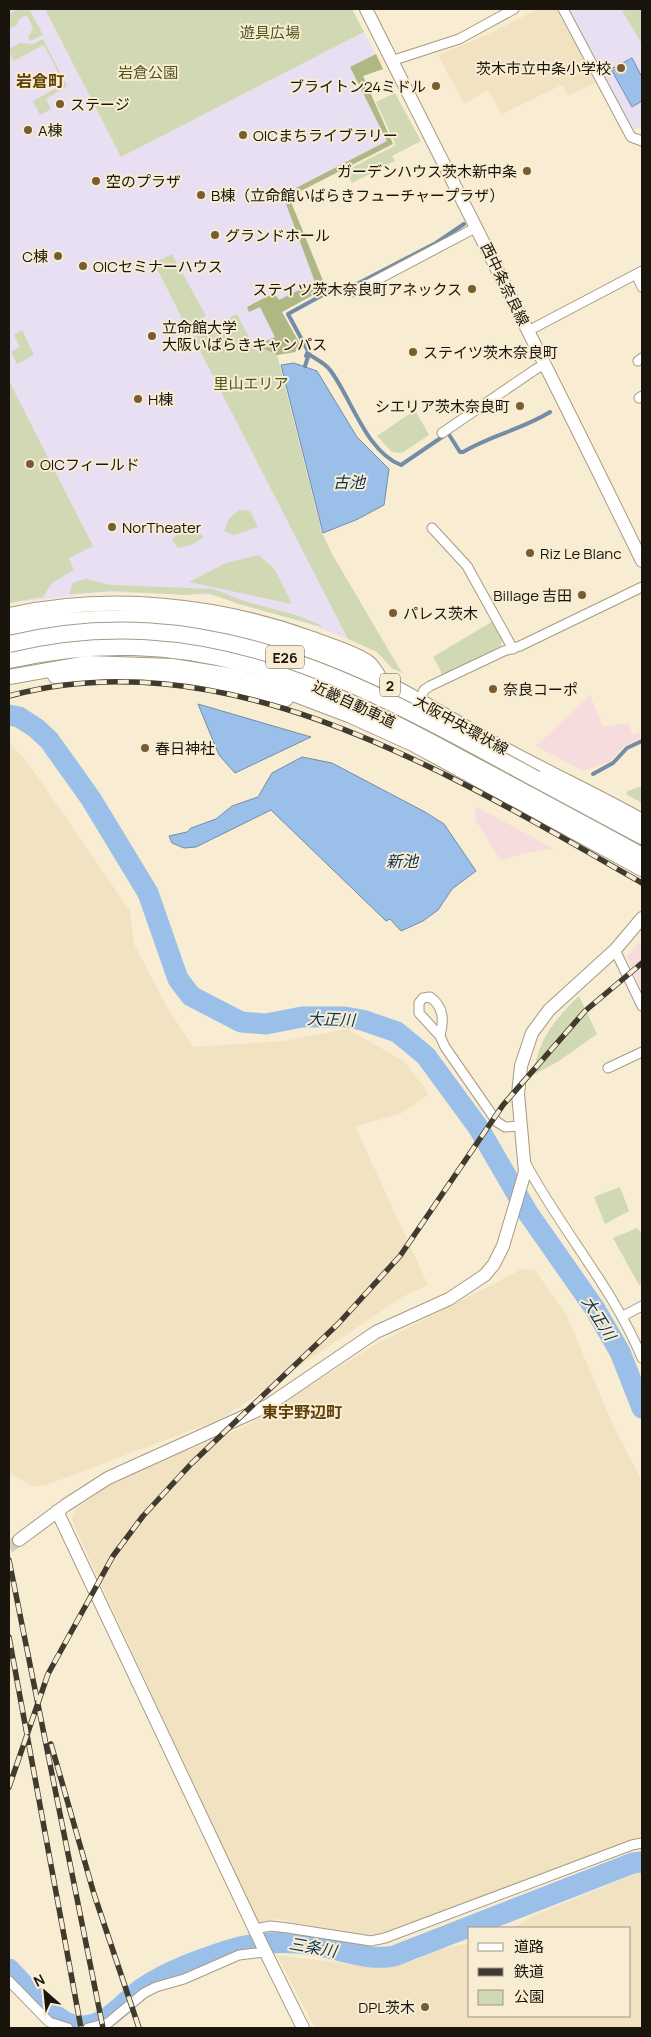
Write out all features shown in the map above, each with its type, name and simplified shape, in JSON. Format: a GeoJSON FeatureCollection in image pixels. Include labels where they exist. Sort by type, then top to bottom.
{"type":"FeatureCollection","features":[{"type":"Feature","properties":{"kind":"highway","name":"近畿自動車道"},"geometry":{"type":"LineString","coordinates":[[9,644],[26,640],[100,631],[140,632],[212,639],[286,657],[351,683],[409,711],[642,836]]}},
{"type":"Feature","properties":{"kind":"highway","name":"近畿自動車道"},"geometry":{"type":"LineString","coordinates":[[9,660],[64,650],[139,647],[210,655],[279,672],[353,702],[642,856]]}},
{"type":"Feature","properties":{"kind":"main road"},"geometry":{"type":"LineString","coordinates":[[9,615],[80,606],[116,604],[167,606],[223,613],[299,634],[367,661],[382,681]]}},
{"type":"Feature","properties":{"kind":"main road","name":"大阪中央環状線"},"geometry":{"type":"LineString","coordinates":[[9,628],[55,620],[114,616],[161,617],[238,628],[303,647],[382,681],[497,746],[642,821]]}},
{"type":"Feature","properties":{"kind":"main road"},"geometry":{"type":"LineString","coordinates":[[9,676],[88,663],[115,663],[172,666],[212,671],[246,679],[316,702],[413,744],[642,869]]}},
{"type":"Feature","properties":{"kind":"main road"},"geometry":{"type":"LineString","coordinates":[[9,685],[59,676],[122,673],[178,677],[234,687],[278,698],[316,702]]}},
{"type":"Feature","properties":{"kind":"street","name":"西中条奈良線"},"geometry":{"type":"LineString","coordinates":[[366,9],[391,61],[478,227],[544,366],[642,561]]}},
{"type":"Feature","properties":{"kind":"street"},"geometry":{"type":"LineString","coordinates":[[391,61],[459,39],[514,9]]}},
{"type":"Feature","properties":{"kind":"street"},"geometry":{"type":"LineString","coordinates":[[562,9],[631,138],[642,141]]}},
{"type":"Feature","properties":{"kind":"street"},"geometry":{"type":"LineString","coordinates":[[354,292],[478,227]]}},
{"type":"Feature","properties":{"kind":"street"},"geometry":{"type":"LineString","coordinates":[[528,331],[639,272],[642,286]]}},
{"type":"Feature","properties":{"kind":"street"},"geometry":{"type":"LineString","coordinates":[[442,432],[536,369],[544,366]]}},
{"type":"Feature","properties":{"kind":"street"},"geometry":{"type":"LineString","coordinates":[[432,528],[467,566],[513,648]]}},
{"type":"Feature","properties":{"kind":"street"},"geometry":{"type":"LineString","coordinates":[[419,702],[424,690],[430,686],[642,587]]}},
{"type":"Feature","properties":{"kind":"street"},"geometry":{"type":"LineString","coordinates":[[497,746],[535,786],[642,844]]}},
{"type":"Feature","properties":{"kind":"street"},"geometry":{"type":"LineString","coordinates":[[19,1540],[108,1478],[267,1406],[376,1332],[462,1291],[485,1275],[494,1264],[503,1246],[524,1165],[519,1126],[518,1094],[521,1066],[532,1033],[549,1010],[615,950],[642,918]]}},
{"type":"Feature","properties":{"kind":"street"},"geometry":{"type":"LineString","coordinates":[[615,950],[642,1006]]}},
{"type":"Feature","properties":{"kind":"street"},"geometry":{"type":"LineString","coordinates":[[440,1036],[445,1047],[497,1122],[506,1127],[519,1126]]}},
{"type":"Feature","properties":{"kind":"street"},"geometry":{"type":"LineString","coordinates":[[608,1068],[642,1052]]}},
{"type":"Feature","properties":{"kind":"street"},"geometry":{"type":"LineString","coordinates":[[524,1165],[623,1316],[642,1358]]}},
{"type":"Feature","properties":{"kind":"street"},"geometry":{"type":"LineString","coordinates":[[623,1316],[642,1306]]}},
{"type":"Feature","properties":{"kind":"street"},"geometry":{"type":"LineString","coordinates":[[57,1512],[264,1950],[303,2028]]}},
{"type":"Feature","properties":{"kind":"street"},"geometry":{"type":"LineString","coordinates":[[256,1932],[271,1926],[371,1941],[385,1938],[567,1869],[642,1843]]}},
{"type":"Feature","properties":{"kind":"street"},"geometry":{"type":"LineString","coordinates":[[88,2028],[108,2023],[144,1993],[156,1987],[184,1978],[239,1955],[264,1950]]}},
{"type":"Feature","properties":{"kind":"street"},"geometry":{"type":"LineString","coordinates":[[9,1981],[49,2022],[68,2028]]}},
{"type":"Feature","properties":{"kind":"shaded area","name":"立命館大学 大阪いばらきキャンパス"},"geometry":{"type":"Polygon","coordinates":[[[9,9],[45,9],[121,157],[364,32],[383,69],[363,76],[393,144],[289,197],[326,288],[282,312],[300,344],[295,352],[277,355],[322,533],[332,554],[402,673],[392,668],[377,652],[356,642],[304,622],[239,604],[217,595],[102,592],[9,603],[9,9]]]}},
{"type":"Feature","properties":{"kind":"shaded area"},"geometry":{"type":"Polygon","coordinates":[[[538,9],[556,9],[597,82],[569,96],[562,85],[502,114],[488,90],[464,104],[438,55],[482,37],[538,9]]]}},
{"type":"Feature","properties":{"kind":"shaded area","name":"茨木市立中条小学校"},"geometry":{"type":"Polygon","coordinates":[[[566,9],[642,9],[642,127],[633,130],[566,9]]]}},
{"type":"Feature","properties":{"kind":"shaded area"},"geometry":{"type":"Polygon","coordinates":[[[590,695],[603,727],[629,723],[632,735],[642,732],[642,737],[624,746],[609,762],[583,771],[536,746],[590,695]]]}},
{"type":"Feature","properties":{"kind":"shaded area"},"geometry":{"type":"Polygon","coordinates":[[[9,742],[28,763],[130,911],[134,944],[169,1011],[194,1047],[284,1041],[347,1029],[404,1061],[429,1094],[400,1114],[355,1126],[428,1285],[402,1297],[221,1419],[49,1484],[32,1487],[11,1473],[9,1457],[9,742]]]}},
{"type":"Feature","properties":{"kind":"shaded area"},"geometry":{"type":"Polygon","coordinates":[[[475,806],[553,849],[524,853],[504,860],[500,859],[476,821],[475,806]]]}},
{"type":"Feature","properties":{"kind":"shaded area"},"geometry":{"type":"Polygon","coordinates":[[[642,939],[642,991],[627,957],[642,939]]]}},
{"type":"Feature","properties":{"kind":"shaded area"},"geometry":{"type":"Polygon","coordinates":[[[522,1269],[535,1270],[567,1316],[613,1425],[642,1481],[642,1839],[635,1839],[527,1878],[388,1932],[367,1936],[277,1919],[258,1923],[74,1526],[72,1518],[75,1510],[106,1487],[140,1470],[244,1427],[373,1346],[522,1269]]]}},
{"type":"Feature","properties":{"kind":"shaded area"},"geometry":{"type":"Polygon","coordinates":[[[642,1871],[642,2028],[315,2028],[277,1955],[349,1964],[382,1965],[416,1960],[433,1951],[468,1943],[468,2017],[631,2017],[631,1927],[514,1927],[538,1914],[642,1871]]]}},
{"type":"Feature","properties":{"kind":"green space"},"geometry":{"type":"Polygon","coordinates":[[[18,9],[29,9],[43,35],[30,41],[28,37],[33,29],[28,17],[24,16],[17,25],[9,29],[9,14],[18,9]]]}},
{"type":"Feature","properties":{"kind":"green space","name":"岩倉公園"},"geometry":{"type":"Polygon","coordinates":[[[45,9],[352,9],[364,32],[121,157],[45,9]]]}},
{"type":"Feature","properties":{"kind":"green space"},"geometry":{"type":"Polygon","coordinates":[[[621,9],[642,9],[642,44],[621,9]]]}},
{"type":"Feature","properties":{"kind":"green space"},"geometry":{"type":"Polygon","coordinates":[[[43,39],[67,86],[46,99],[51,109],[40,115],[33,101],[64,84],[44,45],[13,61],[9,49],[20,43],[33,44],[43,39]]]}},
{"type":"Feature","properties":{"kind":"green space"},"geometry":{"type":"Polygon","coordinates":[[[376,54],[383,69],[363,76],[393,144],[289,197],[326,288],[282,312],[300,344],[295,352],[277,355],[263,348],[261,343],[275,337],[260,307],[249,312],[247,307],[274,293],[279,300],[315,282],[285,197],[292,190],[387,141],[350,67],[376,54]]]}},
{"type":"Feature","properties":{"kind":"green space"},"geometry":{"type":"Polygon","coordinates":[[[395,93],[421,141],[392,156],[395,161],[352,183],[345,171],[396,145],[376,102],[395,93]]]}},
{"type":"Feature","properties":{"kind":"green space"},"geometry":{"type":"Polygon","coordinates":[[[172,254],[206,316],[186,326],[154,263],[172,254]]]}},
{"type":"Feature","properties":{"kind":"green space","name":"里山エリア"},"geometry":{"type":"Polygon","coordinates":[[[237,314],[256,351],[263,348],[277,355],[322,533],[332,554],[402,673],[392,668],[377,652],[348,639],[193,337],[237,314]]]}},
{"type":"Feature","properties":{"kind":"green space"},"geometry":{"type":"Polygon","coordinates":[[[22,330],[34,355],[17,364],[11,352],[20,347],[14,335],[22,330]]]}},
{"type":"Feature","properties":{"kind":"green space","name":"OICフィールド"},"geometry":{"type":"Polygon","coordinates":[[[9,381],[93,546],[69,558],[74,570],[52,583],[43,597],[9,603],[9,381]]]}},
{"type":"Feature","properties":{"kind":"green space"},"geometry":{"type":"Polygon","coordinates":[[[415,410],[429,435],[402,453],[392,452],[377,436],[415,410]]]}},
{"type":"Feature","properties":{"kind":"green space"},"geometry":{"type":"Polygon","coordinates":[[[239,510],[250,511],[258,527],[234,535],[224,531],[229,519],[239,510]]]}},
{"type":"Feature","properties":{"kind":"green space"},"geometry":{"type":"Polygon","coordinates":[[[183,530],[196,530],[204,537],[191,545],[178,548],[172,539],[183,530]]]}},
{"type":"Feature","properties":{"kind":"green space"},"geometry":{"type":"Polygon","coordinates":[[[259,555],[275,570],[292,604],[189,582],[226,563],[259,555]]]}},
{"type":"Feature","properties":{"kind":"green space"},"geometry":{"type":"Polygon","coordinates":[[[87,578],[111,585],[214,589],[244,601],[296,615],[322,627],[239,604],[208,593],[187,595],[113,591],[69,594],[73,583],[87,578]]]}},
{"type":"Feature","properties":{"kind":"green space"},"geometry":{"type":"Polygon","coordinates":[[[493,621],[503,639],[500,647],[441,676],[441,671],[433,657],[493,621]]]}},
{"type":"Feature","properties":{"kind":"green space"},"geometry":{"type":"Polygon","coordinates":[[[642,786],[642,803],[626,794],[628,791],[642,786]]]}},
{"type":"Feature","properties":{"kind":"green space"},"geometry":{"type":"Polygon","coordinates":[[[579,996],[597,1034],[559,1061],[533,1075],[539,1051],[548,1031],[579,996]]]}},
{"type":"Feature","properties":{"kind":"green space"},"geometry":{"type":"Polygon","coordinates":[[[620,1187],[629,1211],[605,1224],[594,1197],[620,1187]]]}},
{"type":"Feature","properties":{"kind":"green space"},"geometry":{"type":"Polygon","coordinates":[[[637,1228],[642,1234],[642,1283],[639,1285],[613,1238],[637,1228]]]}},
{"type":"Feature","properties":{"kind":"water"},"geometry":{"type":"Polygon","coordinates":[[[632,58],[642,77],[642,101],[632,107],[611,69],[632,58]]]}},
{"type":"Feature","properties":{"kind":"water","name":"古池"},"geometry":{"type":"Polygon","coordinates":[[[294,363],[317,371],[357,437],[389,469],[384,505],[358,519],[323,533],[281,365],[294,363]]]}},
{"type":"Feature","properties":{"kind":"water"},"geometry":{"type":"Polygon","coordinates":[[[198,704],[311,737],[235,773],[219,755],[198,704]]]}},
{"type":"Feature","properties":{"kind":"water","name":"新池"},"geometry":{"type":"Polygon","coordinates":[[[302,757],[332,763],[444,824],[476,871],[452,889],[438,910],[423,921],[401,931],[390,919],[386,921],[271,810],[196,847],[184,848],[172,843],[169,836],[187,832],[191,828],[216,819],[232,806],[258,797],[272,773],[302,757]]]}},
{"type":"Feature","properties":{"kind":"waterway"},"geometry":{"type":"LineString","coordinates":[[306,356],[308,351],[288,314],[328,292],[355,285],[436,243],[464,224]]}},
{"type":"Feature","properties":{"kind":"waterway"},"geometry":{"type":"LineString","coordinates":[[305,366],[309,354],[328,367],[369,436],[389,458],[401,465],[448,433],[460,452],[463,452],[550,412]]}},
{"type":"Feature","properties":{"kind":"waterway","name":"大正川"},"geometry":{"type":"LineString","coordinates":[[9,715],[19,717],[36,728],[49,740],[91,799],[148,893],[178,979],[191,996],[241,1022],[266,1024],[302,1017],[345,1017],[362,1020],[397,1032],[426,1056],[478,1127],[528,1213],[595,1309],[620,1352],[642,1408]]}},
{"type":"Feature","properties":{"kind":"waterway"},"geometry":{"type":"LineString","coordinates":[[593,774],[613,763],[627,748],[642,741]]}},
{"type":"Feature","properties":{"kind":"waterway","name":"三条川"},"geometry":{"type":"LineString","coordinates":[[469,1927],[633,1863],[642,1862]]}},
{"type":"Feature","properties":{"kind":"waterway","name":"三条川"},"geometry":{"type":"LineString","coordinates":[[9,1969],[50,2011],[69,2024],[78,2026],[98,2023],[114,2013],[144,1987],[172,1971],[235,1948],[283,1942],[320,1946],[366,1956],[385,1957],[394,1956],[468,1927]]}},
{"type":"Feature","properties":{"kind":"tunnel"},"geometry":{"type":"LineString","coordinates":[[9,1547],[19,1540]]}},
{"type":"Feature","properties":{"kind":"railway"},"geometry":{"type":"LineString","coordinates":[[9,696],[92,683],[176,685],[258,701],[339,728],[419,762],[496,801],[642,883]]}},
{"type":"Feature","properties":{"kind":"railway"},"geometry":{"type":"LineString","coordinates":[[9,1787],[48,1674],[113,1556],[143,1516],[191,1464],[338,1324],[400,1256],[503,1105],[585,1011],[642,963]]}},
{"type":"Feature","properties":{"kind":"railway"},"geometry":{"type":"LineString","coordinates":[[9,1560],[103,2028]]}},
{"type":"Feature","properties":{"kind":"railway"},"geometry":{"type":"LineString","coordinates":[[9,1637],[81,2028]]}},
{"type":"Feature","properties":{"kind":"railway"},"geometry":{"type":"LineString","coordinates":[[51,1744],[94,1894],[139,2028]]}},
{"type":"Feature","properties":{"kind":"place","name":"茨木市立中条小学校"},"geometry":{"type":"Point","coordinates":[621,68]}},
{"type":"Feature","properties":{"kind":"place","name":"ブライトン24ミドル"},"geometry":{"type":"Point","coordinates":[436,86]}},
{"type":"Feature","properties":{"kind":"place","name":"ステージ"},"geometry":{"type":"Point","coordinates":[60,104]}},
{"type":"Feature","properties":{"kind":"place","name":"A棟"},"geometry":{"type":"Point","coordinates":[28,130]}},
{"type":"Feature","properties":{"kind":"place","name":"OICまちライブラリー"},"geometry":{"type":"Point","coordinates":[243,135]}},
{"type":"Feature","properties":{"kind":"place","name":"ガーデンハウス茨木新中条"},"geometry":{"type":"Point","coordinates":[527,171]}},
{"type":"Feature","properties":{"kind":"place","name":"空のプラザ"},"geometry":{"type":"Point","coordinates":[96,181]}},
{"type":"Feature","properties":{"kind":"place","name":"B棟（立命館いばらきフューチャープラザ）"},"geometry":{"type":"Point","coordinates":[201,195]}},
{"type":"Feature","properties":{"kind":"place","name":"グランドホール"},"geometry":{"type":"Point","coordinates":[215,235]}},
{"type":"Feature","properties":{"kind":"place","name":"C棟"},"geometry":{"type":"Point","coordinates":[58,256]}},
{"type":"Feature","properties":{"kind":"place","name":"OICセミナーハウス"},"geometry":{"type":"Point","coordinates":[83,266]}},
{"type":"Feature","properties":{"kind":"place","name":"ステイツ茨木奈良町アネックス"},"geometry":{"type":"Point","coordinates":[472,289]}},
{"type":"Feature","properties":{"kind":"place","name":"立命館大学 大阪いばらきキャンパス"},"geometry":{"type":"Point","coordinates":[152,336]}},
{"type":"Feature","properties":{"kind":"place","name":"ステイツ茨木奈良町"},"geometry":{"type":"Point","coordinates":[413,352]}},
{"type":"Feature","properties":{"kind":"place","name":"H棟"},"geometry":{"type":"Point","coordinates":[138,399]}},
{"type":"Feature","properties":{"kind":"place","name":"シエリア茨木奈良町"},"geometry":{"type":"Point","coordinates":[520,406]}},
{"type":"Feature","properties":{"kind":"place","name":"OICフィールド"},"geometry":{"type":"Point","coordinates":[30,464]}},
{"type":"Feature","properties":{"kind":"place","name":"NorTheater"},"geometry":{"type":"Point","coordinates":[112,527]}},
{"type":"Feature","properties":{"kind":"place","name":"Riz Le Blanc"},"geometry":{"type":"Point","coordinates":[530,553]}},
{"type":"Feature","properties":{"kind":"place","name":"Billage 吉田"},"geometry":{"type":"Point","coordinates":[582,595]}},
{"type":"Feature","properties":{"kind":"place","name":"パレス茨木"},"geometry":{"type":"Point","coordinates":[393,613]}},
{"type":"Feature","properties":{"kind":"place","name":"奈良コーポ"},"geometry":{"type":"Point","coordinates":[493,689]}},
{"type":"Feature","properties":{"kind":"place","name":"春日神社"},"geometry":{"type":"Point","coordinates":[145,748]}},
{"type":"Feature","properties":{"kind":"place","name":"DPL茨木"},"geometry":{"type":"Point","coordinates":[425,2007]}},
{"type":"Feature","properties":{"kind":"district","name":"岩倉町"},"geometry":{"type":"Point","coordinates":[40,81]}},
{"type":"Feature","properties":{"kind":"district","name":"東宇野辺町"},"geometry":{"type":"Point","coordinates":[302,1412]}},
{"type":"Feature","properties":{"kind":"park label","name":"遊具広場"},"geometry":{"type":"Point","coordinates":[270,32]}}]}
